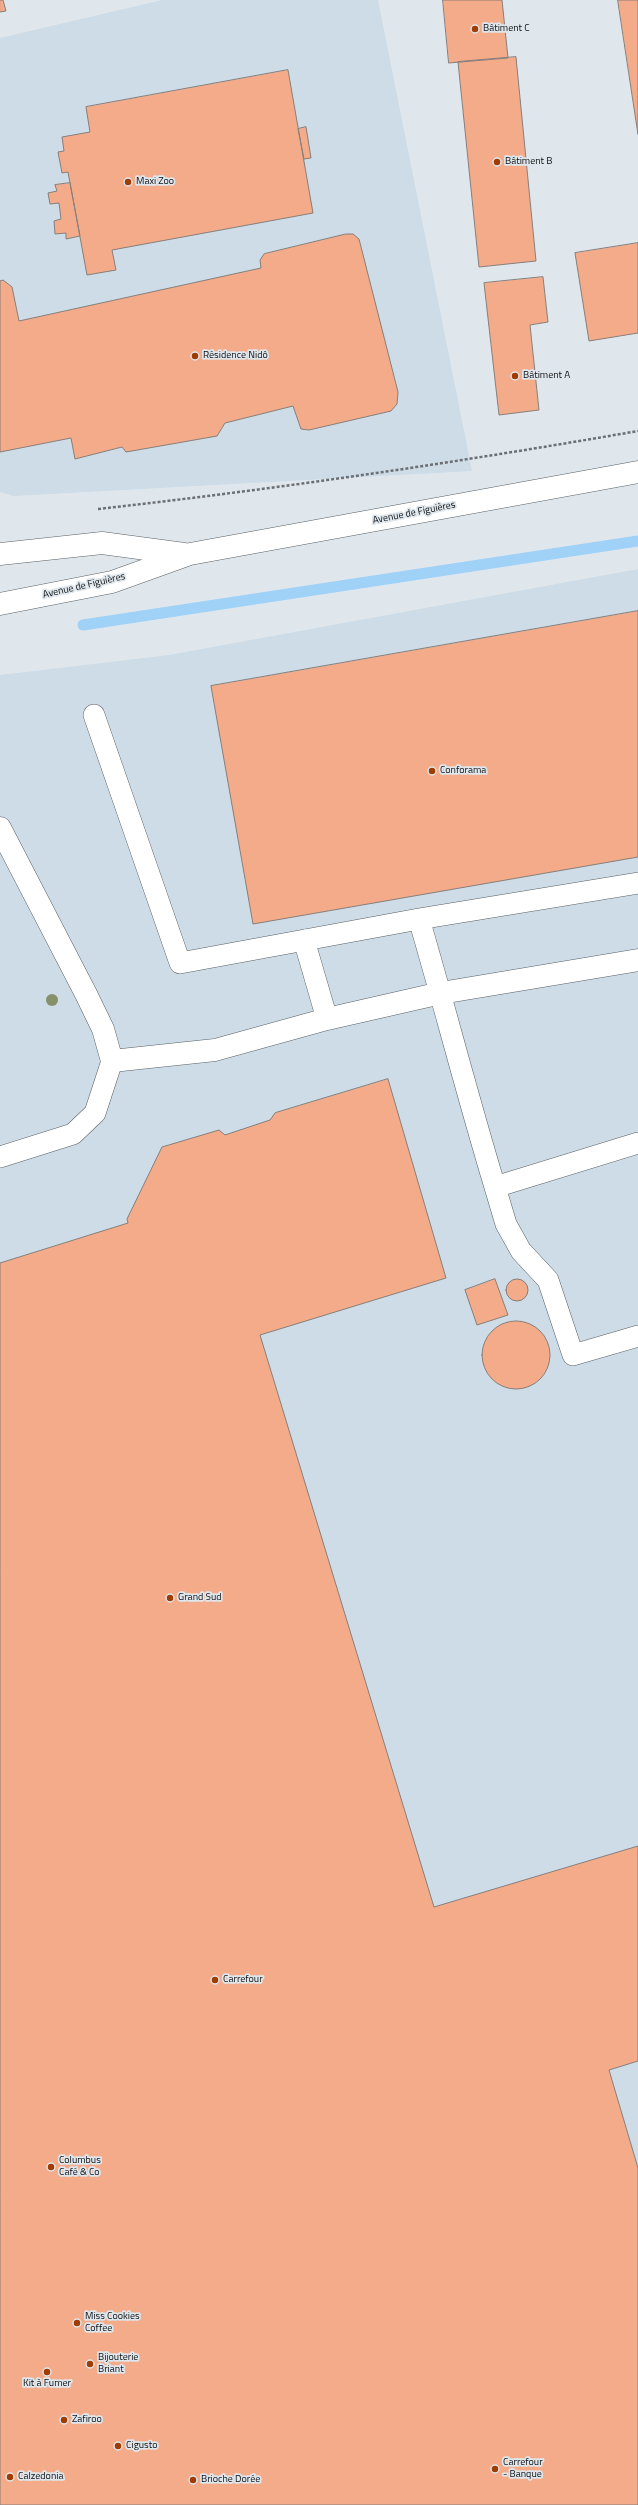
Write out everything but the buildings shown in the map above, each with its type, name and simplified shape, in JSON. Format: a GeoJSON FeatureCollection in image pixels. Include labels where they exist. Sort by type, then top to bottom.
{"type":"FeatureCollection","features":[{"type":"Feature","properties":{"kind":"main road","name":"Avenue de Figuières"},"geometry":{"type":"LineString","coordinates":[[2,606],[112,582],[190,554],[638,472]]}},
{"type":"Feature","properties":{"kind":"main road","name":"Avenue de Figuières"},"geometry":{"type":"LineString","coordinates":[[0,554],[102,543],[190,554]]}},
{"type":"Feature","properties":{"kind":"main road"},"geometry":{"type":"LineString","coordinates":[[0,828],[103,1029],[112,1061],[215,1050],[327,1019],[441,993],[638,960]]}},
{"type":"Feature","properties":{"kind":"lane"},"geometry":{"type":"LineString","coordinates":[[94,715],[180,963],[419,919],[638,883]]}},
{"type":"Feature","properties":{"kind":"lane"},"geometry":{"type":"LineString","coordinates":[[419,919],[506,1224],[521,1251],[548,1280],[573,1355],[638,1336]]}},
{"type":"Feature","properties":{"kind":"lane"},"geometry":{"type":"LineString","coordinates":[[304,940],[327,1019]]}},
{"type":"Feature","properties":{"kind":"lane"},"geometry":{"type":"LineString","coordinates":[[0,1157],[74,1134],[95,1113],[112,1061]]}},
{"type":"Feature","properties":{"kind":"lane"},"geometry":{"type":"LineString","coordinates":[[495,1187],[638,1143]]}},
{"type":"Feature","properties":{"kind":"path"},"geometry":{"type":"LineString","coordinates":[[93,510],[180,500],[510,453],[638,431]]}},
{"type":"Feature","properties":{"kind":"shaded area"},"geometry":{"type":"Polygon","coordinates":[[[162,0],[378,0],[472,471],[13,496],[0,492],[0,38],[162,0]]]}},
{"type":"Feature","properties":{"kind":"shaded area"},"geometry":{"type":"Polygon","coordinates":[[[638,569],[638,2505],[0,2505],[0,675],[169,655],[638,569]]]}},
{"type":"Feature","properties":{"kind":"waterway"},"geometry":{"type":"LineString","coordinates":[[83,625],[638,541]]}},
{"type":"Feature","properties":{"kind":"place","name":"Bâtiment C"},"geometry":{"type":"Point","coordinates":[475,29]}},
{"type":"Feature","properties":{"kind":"place","name":"Bâtiment B"},"geometry":{"type":"Point","coordinates":[497,162]}},
{"type":"Feature","properties":{"kind":"place","name":"Maxi Zoo"},"geometry":{"type":"Point","coordinates":[128,182]}},
{"type":"Feature","properties":{"kind":"place","name":"Résidence Nidô"},"geometry":{"type":"Point","coordinates":[195,356]}},
{"type":"Feature","properties":{"kind":"place","name":"Bâtiment A"},"geometry":{"type":"Point","coordinates":[515,376]}},
{"type":"Feature","properties":{"kind":"place","name":"Conforama"},"geometry":{"type":"Point","coordinates":[432,771]}},
{"type":"Feature","properties":{"kind":"place","name":"Grand Sud"},"geometry":{"type":"Point","coordinates":[170,1598]}},
{"type":"Feature","properties":{"kind":"place","name":"Carrefour"},"geometry":{"type":"Point","coordinates":[215,1980]}},
{"type":"Feature","properties":{"kind":"place","name":"Columbus Café & Co"},"geometry":{"type":"Point","coordinates":[51,2167]}},
{"type":"Feature","properties":{"kind":"place","name":"Miss Cookies Coffee"},"geometry":{"type":"Point","coordinates":[77,2323]}},
{"type":"Feature","properties":{"kind":"place","name":"Bijouterie Briant"},"geometry":{"type":"Point","coordinates":[90,2364]}},
{"type":"Feature","properties":{"kind":"place","name":"Kit à Fumer"},"geometry":{"type":"Point","coordinates":[47,2372]}},
{"type":"Feature","properties":{"kind":"place","name":"Zafiroo"},"geometry":{"type":"Point","coordinates":[64,2420]}},
{"type":"Feature","properties":{"kind":"place","name":"Cigusto"},"geometry":{"type":"Point","coordinates":[118,2446]}},
{"type":"Feature","properties":{"kind":"place","name":"Carrefour - Banque"},"geometry":{"type":"Point","coordinates":[495,2469]}},
{"type":"Feature","properties":{"kind":"place","name":"Calzedonia"},"geometry":{"type":"Point","coordinates":[10,2477]}},
{"type":"Feature","properties":{"kind":"place","name":"Brioche Dorée"},"geometry":{"type":"Point","coordinates":[193,2480]}}]}
